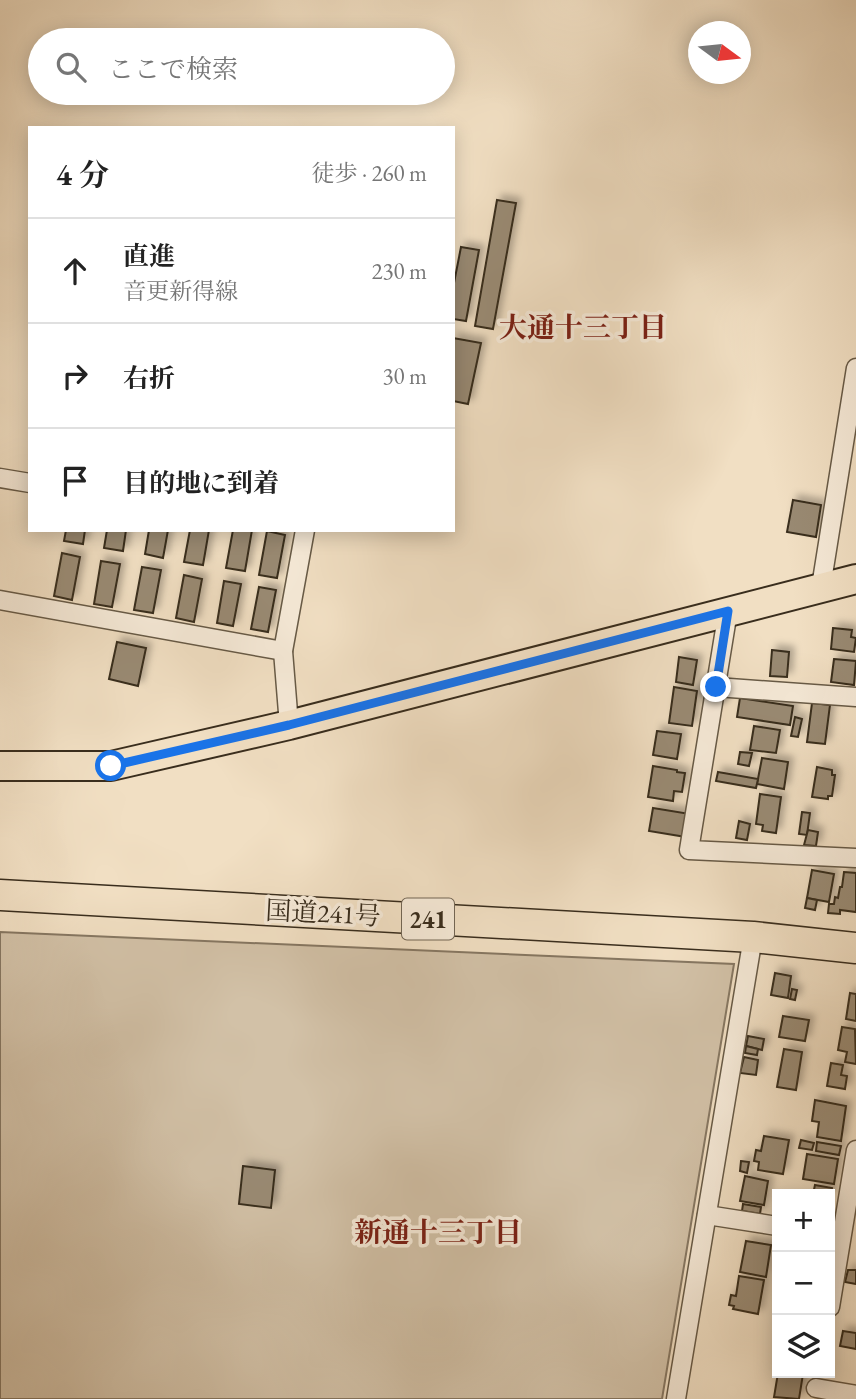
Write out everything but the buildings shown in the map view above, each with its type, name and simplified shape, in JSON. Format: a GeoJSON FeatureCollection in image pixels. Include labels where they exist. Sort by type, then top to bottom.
{"type":"FeatureCollection","features":[{"type":"Feature","properties":{"kind":"highway","name":"国道241号"},"geometry":{"type":"LineString","coordinates":[[0,895],[753,937],[856,948]]}},
{"type":"Feature","properties":{"kind":"main road"},"geometry":{"type":"LineString","coordinates":[[0,766],[111,766],[289,725],[856,579]]}},
{"type":"Feature","properties":{"kind":"street"},"geometry":{"type":"LineString","coordinates":[[821,587],[856,368]]}},
{"type":"Feature","properties":{"kind":"street"},"geometry":{"type":"LineString","coordinates":[[0,478],[28,483]]}},
{"type":"Feature","properties":{"kind":"street"},"geometry":{"type":"LineString","coordinates":[[289,725],[283,651],[305,532]]}},
{"type":"Feature","properties":{"kind":"street"},"geometry":{"type":"LineString","coordinates":[[0,600],[283,651]]}},
{"type":"Feature","properties":{"kind":"street"},"geometry":{"type":"LineString","coordinates":[[728,611],[689,850],[856,859]]}},
{"type":"Feature","properties":{"kind":"street"},"geometry":{"type":"LineString","coordinates":[[716,687],[856,697]]}},
{"type":"Feature","properties":{"kind":"street"},"geometry":{"type":"LineString","coordinates":[[676,1399],[753,937]]}},
{"type":"Feature","properties":{"kind":"street"},"geometry":{"type":"LineString","coordinates":[[835,1278],[856,1150]]}},
{"type":"Feature","properties":{"kind":"street"},"geometry":{"type":"LineString","coordinates":[[707,1215],[772,1225]]}},
{"type":"Feature","properties":{"kind":"street"},"geometry":{"type":"LineString","coordinates":[[816,1387],[856,1395]]}},
{"type":"Feature","properties":{"kind":"shaded area"},"geometry":{"type":"Polygon","coordinates":[[[0,932],[734,964],[662,1399],[0,1399],[0,932]]]}},
{"type":"Feature","properties":{"kind":"district","name":"大通十三丁目"},"geometry":{"type":"Point","coordinates":[583,327]}},
{"type":"Feature","properties":{"kind":"district","name":"新通十三丁目"},"geometry":{"type":"Point","coordinates":[438,1232]}},
{"type":"Feature","properties":{"kind":"route"},"geometry":{"type":"LineString","coordinates":[[111,766],[289,725],[728,611],[716,687]]}}]}
